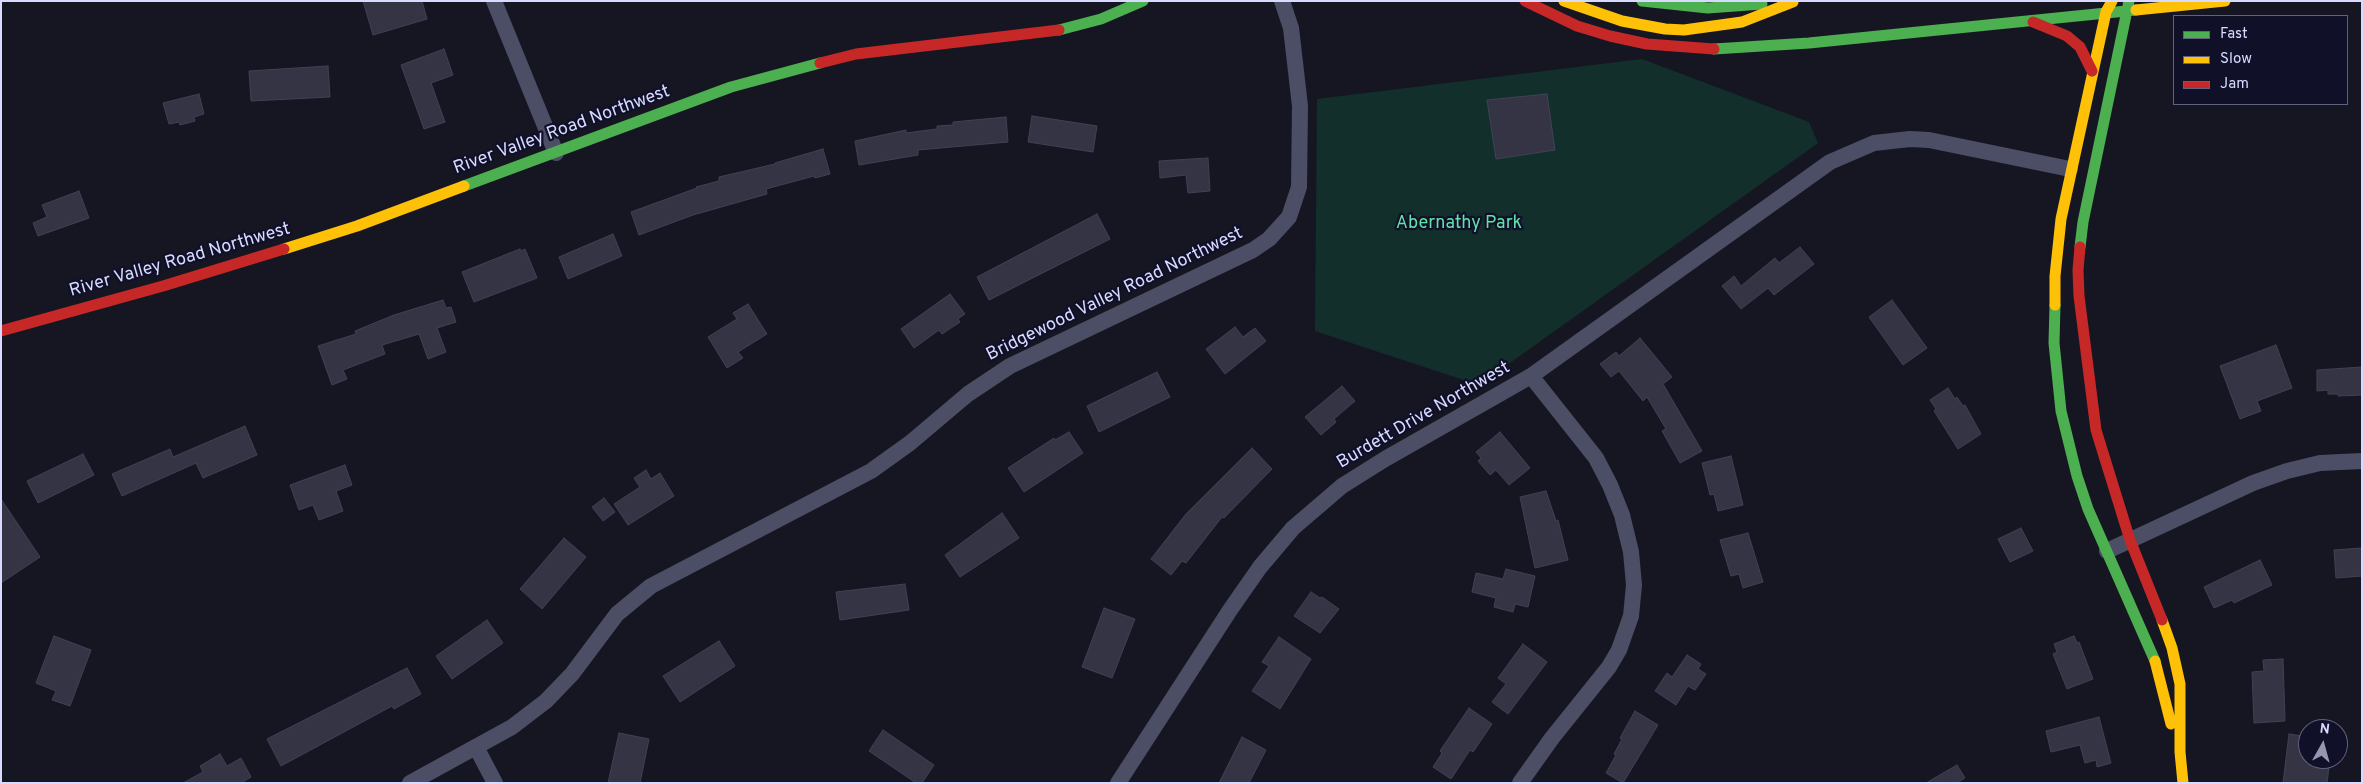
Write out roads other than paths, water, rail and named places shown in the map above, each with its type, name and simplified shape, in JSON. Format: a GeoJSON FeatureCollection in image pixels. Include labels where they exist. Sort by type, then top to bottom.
{"type":"FeatureCollection","features":[{"type":"Feature","properties":{"kind":"street"},"geometry":{"type":"LineString","coordinates":[[494,1],[556,152]]}},
{"type":"Feature","properties":{"kind":"street","name":"River Valley Road Northwest"},"geometry":{"type":"LineString","coordinates":[[1,331],[163,286],[357,226],[764,76],[856,54],[1068,29],[1101,19],[1143,1]]}},
{"type":"Feature","properties":{"kind":"street","name":"Bridgewood Valley Road Northwest"},"geometry":{"type":"LineString","coordinates":[[410,783],[512,727],[546,701],[572,674],[618,614],[651,586],[871,471],[910,443],[968,394],[1010,366],[1253,250],[1269,239],[1289,217],[1299,187],[1300,106],[1292,28],[1282,1]]}},
{"type":"Feature","properties":{"kind":"street"},"geometry":{"type":"LineString","coordinates":[[1524,1],[1577,26],[1610,36],[1647,44],[1686,48],[1772,46],[2106,12],[2129,5],[2225,1]]}},
{"type":"Feature","properties":{"kind":"street"},"geometry":{"type":"LineString","coordinates":[[1564,1],[1622,21],[1665,29],[1684,30],[1703,29],[1742,22],[1797,1]]}},
{"type":"Feature","properties":{"kind":"street"},"geometry":{"type":"LineString","coordinates":[[1642,1],[1708,8],[1793,2]]}},
{"type":"Feature","properties":{"kind":"street"},"geometry":{"type":"LineString","coordinates":[[2112,1],[2106,12],[2092,71],[2070,169],[2061,220],[2054,276],[2053,326],[2056,378],[2061,411],[2076,476],[2107,551],[2147,639],[2157,666],[2180,752]]}},
{"type":"Feature","properties":{"kind":"street"},"geometry":{"type":"LineString","coordinates":[[2129,5],[2091,176],[2083,222],[2078,270],[2082,332],[2096,430],[2130,540],[2159,610],[2172,648],[2180,684],[2180,752],[2183,783]]}},
{"type":"Feature","properties":{"kind":"street"},"geometry":{"type":"LineString","coordinates":[[2026,20],[2056,30],[2067,36],[2080,48],[2092,71]]}},
{"type":"Feature","properties":{"kind":"street","name":"Burdett Drive Northwest"},"geometry":{"type":"LineString","coordinates":[[1118,783],[1230,610],[1260,567],[1293,528],[1349,482],[1531,376],[1830,162],[1874,143],[1910,139],[1929,140],[2070,169]]}},
{"type":"Feature","properties":{"kind":"street"},"geometry":{"type":"LineString","coordinates":[[1520,783],[1616,655],[1631,616],[1634,585],[1629,543],[1622,515],[1610,485],[1596,458],[1531,376]]}},
{"type":"Feature","properties":{"kind":"street"},"geometry":{"type":"LineString","coordinates":[[2107,551],[2253,483],[2287,471],[2320,463],[2362,461]]}},
{"type":"Feature","properties":{"kind":"street"},"geometry":{"type":"LineString","coordinates":[[476,747],[495,783]]}},
{"type":"Feature","properties":{"kind":"park label","name":"Abernathy Park"},"geometry":{"type":"Point","coordinates":[1459,224]}}]}
